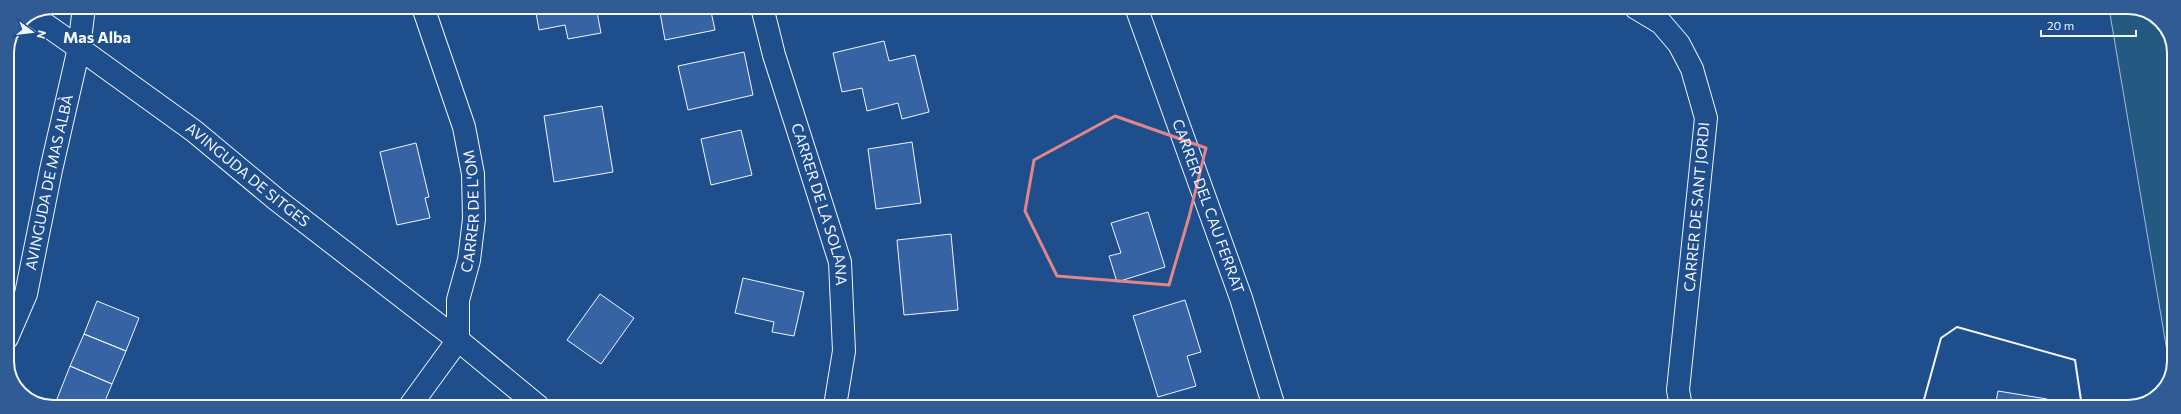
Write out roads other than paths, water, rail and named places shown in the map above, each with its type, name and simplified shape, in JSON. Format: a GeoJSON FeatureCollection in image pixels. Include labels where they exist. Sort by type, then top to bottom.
{"type":"FeatureCollection","features":[{"type":"Feature","properties":{"kind":"street","name":"AVINGUDA DE MAS ALBÀ"},"geometry":{"type":"LineString","coordinates":[[14,322],[26,294],[50,170],[79,48],[83,14]]}},
{"type":"Feature","properties":{"kind":"street","name":"CARRER DE L'OM"},"geometry":{"type":"LineString","coordinates":[[425,14],[464,127],[473,174],[474,219],[469,260],[458,300],[458,340]]}},
{"type":"Feature","properties":{"kind":"street","name":"CARRER DE LA SOLANA"},"geometry":{"type":"LineString","coordinates":[[764,14],[774,55],[840,262],[844,351],[836,400]]}},
{"type":"Feature","properties":{"kind":"street","name":"CARRER DEL CAU FERRAT"},"geometry":{"type":"LineString","coordinates":[[1139,14],[1241,298],[1272,400]]}},
{"type":"Feature","properties":{"kind":"street","name":"CARRER DE SANT JORDI"},"geometry":{"type":"LineString","coordinates":[[1646,14],[1661,23],[1679,44],[1692,69],[1706,118],[1678,390],[1680,400]]}},
{"type":"Feature","properties":{"kind":"street","name":"AVINGUDA DE SITGES"},"geometry":{"type":"LineString","coordinates":[[36,18],[194,132],[277,200],[458,340],[531,400]]}},
{"type":"Feature","properties":{"kind":"street"},"geometry":{"type":"LineString","coordinates":[[414,400],[458,340]]}},
{"type":"Feature","properties":{"kind":"district","name":"Mas Alba"},"geometry":{"type":"Point","coordinates":[97,37]}}]}
